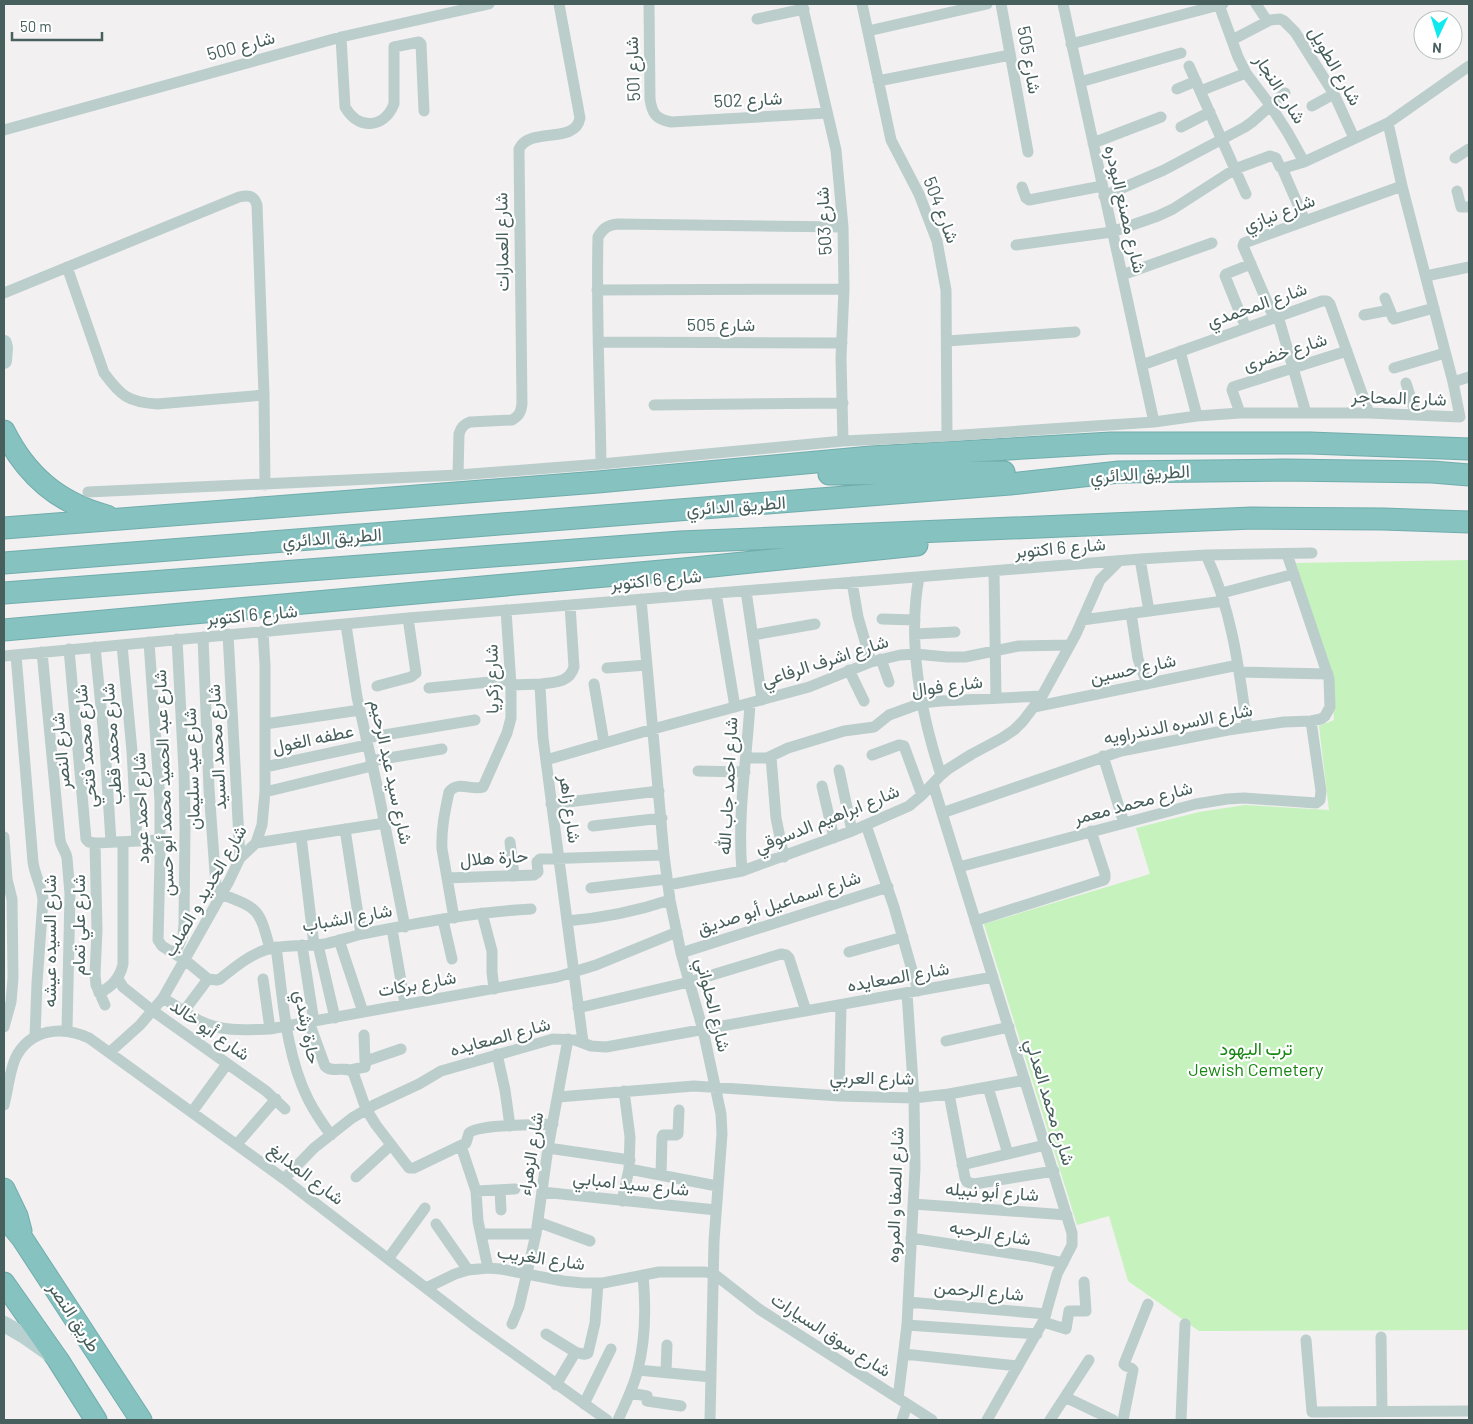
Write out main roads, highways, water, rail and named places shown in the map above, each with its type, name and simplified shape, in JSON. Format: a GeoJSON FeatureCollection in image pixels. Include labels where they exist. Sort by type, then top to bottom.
{"type":"FeatureCollection","features":[{"type":"Feature","properties":{"kind":"highway"},"geometry":{"type":"LineString","coordinates":[[4,431],[29,470],[52,491],[65,500],[94,512],[124,519]]}},
{"type":"Feature","properties":{"kind":"highway"},"geometry":{"type":"LineString","coordinates":[[10,524],[124,519],[598,482],[871,457],[1111,443],[1310,443],[1469,449]]}},
{"type":"Feature","properties":{"kind":"highway"},"geometry":{"type":"LineString","coordinates":[[732,470],[802,474],[1119,472]]}},
{"type":"Feature","properties":{"kind":"highway","name":"الطريق الدائري"},"geometry":{"type":"LineString","coordinates":[[4,563],[1010,484],[1119,472],[1284,470],[1432,472],[1469,475]]}},
{"type":"Feature","properties":{"kind":"highway","name":"الطريق الدائري"},"geometry":{"type":"LineString","coordinates":[[4,593],[680,542],[1252,518],[1469,522]]}},
{"type":"Feature","properties":{"kind":"highway"},"geometry":{"type":"LineString","coordinates":[[4,630],[684,569],[1120,523]]}},
{"type":"Feature","properties":{"kind":"highway"},"geometry":{"type":"LineString","coordinates":[[4,1189],[17,1216],[22,1238]]}},
{"type":"Feature","properties":{"kind":"highway","name":"طريق النصر"},"geometry":{"type":"LineString","coordinates":[[4,1216],[22,1238],[141,1420]]}},
{"type":"Feature","properties":{"kind":"highway","name":"طريق النصر"},"geometry":{"type":"LineString","coordinates":[[4,1283],[58,1360],[96,1420]]}},
{"type":"Feature","properties":{"kind":"park label","name":"ترب اليهود Jewish Cemetery"},"geometry":{"type":"Point","coordinates":[1256,1059]}}]}
